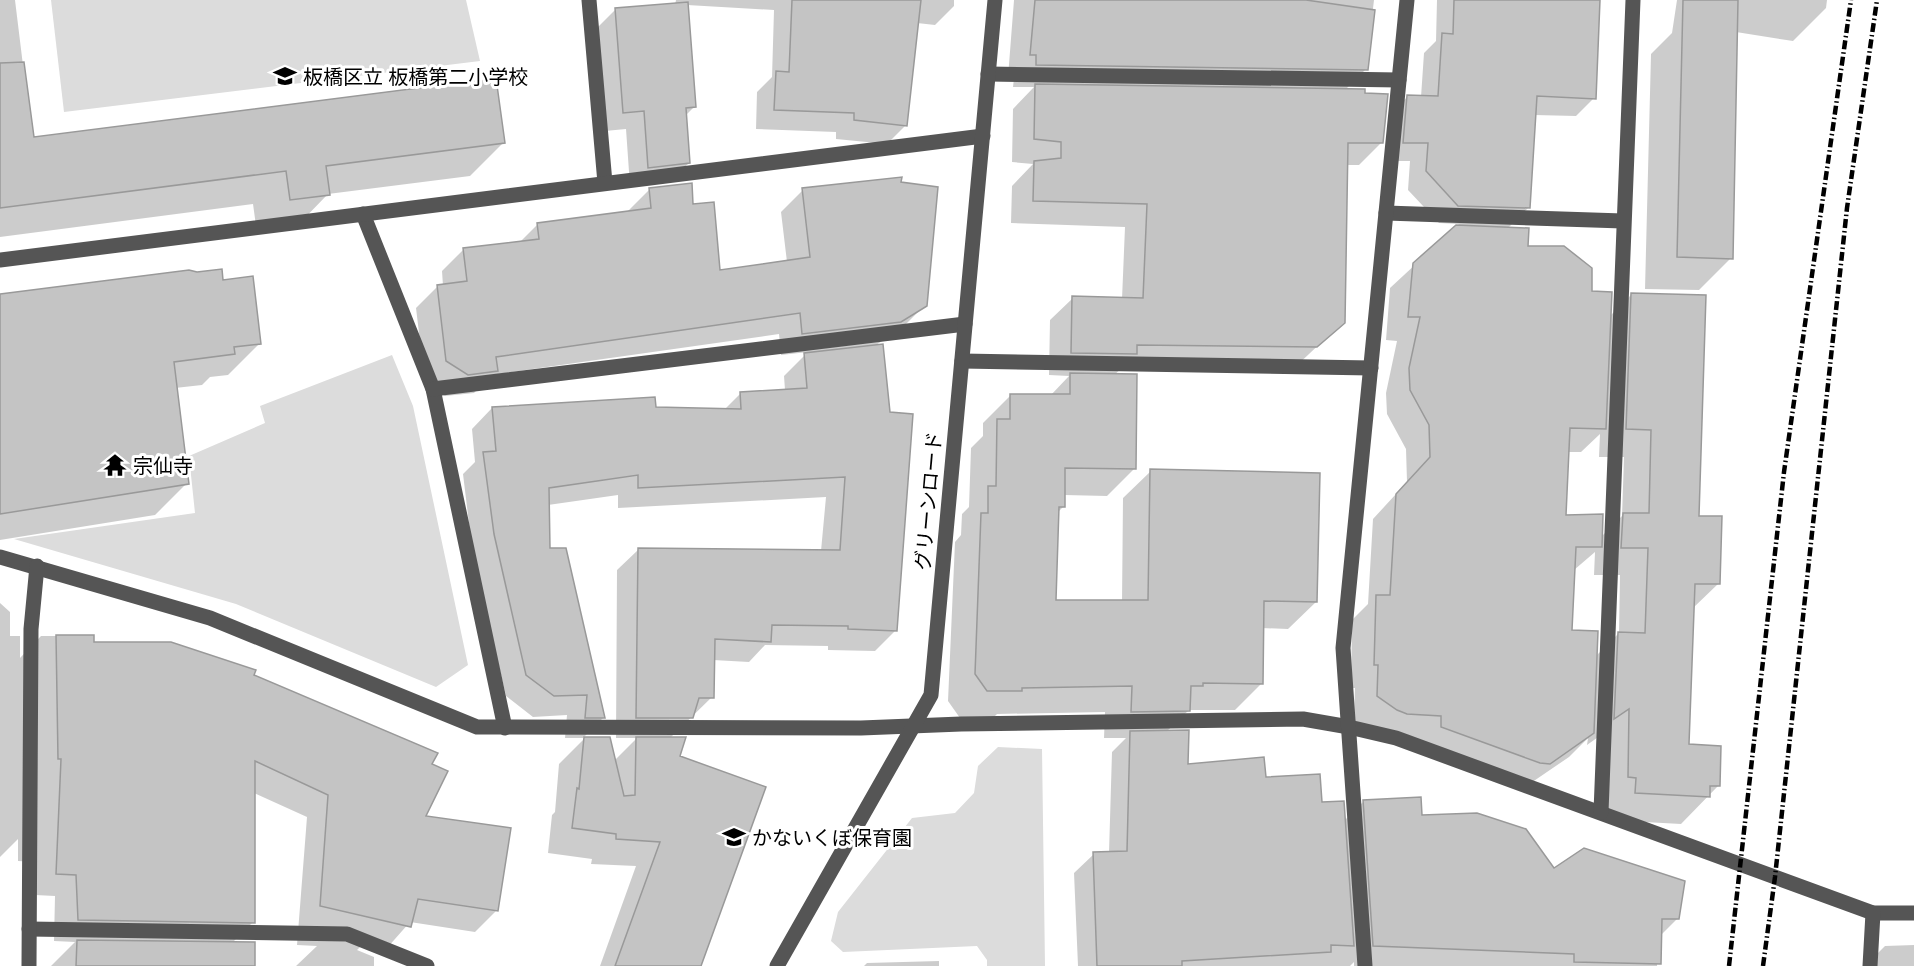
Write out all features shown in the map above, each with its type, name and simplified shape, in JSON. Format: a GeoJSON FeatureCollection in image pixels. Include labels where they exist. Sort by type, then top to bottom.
{"type":"FeatureCollection","features":[{"type":"Feature","properties":{"kind":"street"},"geometry":{"type":"LineString","coordinates":[[588,0],[605,183]]}},
{"type":"Feature","properties":{"kind":"street","name":"グリーンロード"},"geometry":{"type":"LineString","coordinates":[[777,966],[931,695],[995,0]]}},
{"type":"Feature","properties":{"kind":"street"},"geometry":{"type":"LineString","coordinates":[[1365,966],[1343,648],[1407,0]]}},
{"type":"Feature","properties":{"kind":"street"},"geometry":{"type":"LineString","coordinates":[[1601,812],[1633,0]]}},
{"type":"Feature","properties":{"kind":"street"},"geometry":{"type":"LineString","coordinates":[[988,74],[1399,80]]}},
{"type":"Feature","properties":{"kind":"street"},"geometry":{"type":"LineString","coordinates":[[0,260],[983,136]]}},
{"type":"Feature","properties":{"kind":"street"},"geometry":{"type":"LineString","coordinates":[[1386,213],[1623,221]]}},
{"type":"Feature","properties":{"kind":"street"},"geometry":{"type":"LineString","coordinates":[[363,214],[433,389],[505,728]]}},
{"type":"Feature","properties":{"kind":"street"},"geometry":{"type":"LineString","coordinates":[[433,389],[965,324]]}},
{"type":"Feature","properties":{"kind":"street"},"geometry":{"type":"LineString","coordinates":[[962,361],[1371,368]]}},
{"type":"Feature","properties":{"kind":"street"},"geometry":{"type":"LineString","coordinates":[[0,556],[210,618],[477,728],[861,728],[916,725],[1303,720],[1396,738],[1873,913],[1914,913]]}},
{"type":"Feature","properties":{"kind":"street"},"geometry":{"type":"LineString","coordinates":[[29,966],[31,629],[37,566]]}},
{"type":"Feature","properties":{"kind":"street"},"geometry":{"type":"LineString","coordinates":[[1870,966],[1873,913]]}},
{"type":"Feature","properties":{"kind":"street"},"geometry":{"type":"LineString","coordinates":[[29,929],[347,934],[427,966]]}},
{"type":"Feature","properties":{"kind":"shaded area"},"geometry":{"type":"Polygon","coordinates":[[[51,0],[466,0],[480,61],[64,112],[51,0]]]}},
{"type":"Feature","properties":{"kind":"shaded area"},"geometry":{"type":"Polygon","coordinates":[[[392,355],[413,406],[468,665],[436,687],[236,604],[14,539],[195,513],[189,456],[265,423],[260,406],[392,355]]]}},
{"type":"Feature","properties":{"kind":"shaded area"},"geometry":{"type":"Polygon","coordinates":[[[998,747],[1042,749],[1045,966],[987,966],[987,960],[977,946],[843,952],[831,941],[838,912],[912,818],[955,813],[974,793],[978,766],[998,747]]]}},
{"type":"Feature","properties":{"kind":"building"},"geometry":{"type":"Polygon","coordinates":[[[792,0],[921,0],[907,126],[854,120],[854,113],[774,110],[776,71],[789,72],[792,0]]]}},
{"type":"Feature","properties":{"kind":"building"},"geometry":{"type":"Polygon","coordinates":[[[1035,0],[1306,0],[1375,10],[1368,70],[1036,65],[1036,55],[1030,55],[1035,0]]]}},
{"type":"Feature","properties":{"kind":"building"},"geometry":{"type":"Polygon","coordinates":[[[1454,0],[1600,0],[1596,99],[1537,96],[1530,208],[1458,206],[1426,171],[1428,143],[1403,143],[1407,95],[1438,96],[1442,33],[1453,34],[1454,0]]]}},
{"type":"Feature","properties":{"kind":"building"},"geometry":{"type":"Polygon","coordinates":[[[1683,0],[1738,0],[1733,259],[1677,257],[1683,0]]]}},
{"type":"Feature","properties":{"kind":"building"},"geometry":{"type":"Polygon","coordinates":[[[688,2],[696,107],[686,108],[690,163],[648,168],[644,111],[623,113],[615,8],[688,2]]]}},
{"type":"Feature","properties":{"kind":"building"},"geometry":{"type":"Polygon","coordinates":[[[24,62],[34,137],[496,78],[505,143],[326,166],[330,195],[290,200],[286,171],[0,208],[0,63],[24,62]]]}},
{"type":"Feature","properties":{"kind":"building"},"geometry":{"type":"Polygon","coordinates":[[[1035,84],[1365,89],[1365,93],[1388,94],[1383,143],[1348,143],[1345,323],[1317,347],[1137,345],[1137,354],[1071,353],[1072,296],[1143,298],[1147,204],[1033,201],[1034,161],[1061,158],[1061,142],[1034,139],[1035,84]]]}},
{"type":"Feature","properties":{"kind":"building"},"geometry":{"type":"Polygon","coordinates":[[[902,177],[901,182],[938,187],[927,306],[901,322],[802,334],[800,313],[496,357],[498,371],[468,375],[446,361],[437,285],[467,281],[463,248],[539,239],[537,223],[651,208],[649,188],[692,183],[693,204],[714,202],[720,270],[810,257],[802,188],[902,177]]]}},
{"type":"Feature","properties":{"kind":"building"},"geometry":{"type":"Polygon","coordinates":[[[1456,225],[1529,228],[1528,246],[1564,246],[1592,268],[1592,291],[1612,292],[1606,429],[1570,428],[1566,515],[1603,514],[1602,547],[1576,547],[1572,630],[1598,631],[1594,733],[1550,764],[1540,763],[1441,727],[1441,716],[1407,714],[1377,696],[1378,665],[1374,665],[1376,595],[1390,595],[1396,494],[1430,457],[1429,425],[1410,390],[1409,368],[1420,317],[1408,317],[1413,263],[1456,225]]]}},
{"type":"Feature","properties":{"kind":"building"},"geometry":{"type":"Polygon","coordinates":[[[222,269],[223,280],[253,276],[261,344],[234,347],[235,354],[174,362],[189,484],[0,514],[0,294],[189,270],[197,272],[222,269]]]}},
{"type":"Feature","properties":{"kind":"building"},"geometry":{"type":"Polygon","coordinates":[[[1631,293],[1706,295],[1699,516],[1722,516],[1720,584],[1695,584],[1689,744],[1721,746],[1720,786],[1710,786],[1710,797],[1635,793],[1636,778],[1628,777],[1629,709],[1614,719],[1618,632],[1645,633],[1648,548],[1621,548],[1623,513],[1649,513],[1651,430],[1626,429],[1631,293]]]}},
{"type":"Feature","properties":{"kind":"building"},"geometry":{"type":"Polygon","coordinates":[[[883,344],[890,412],[913,414],[897,631],[848,629],[848,626],[772,625],[771,642],[715,639],[714,698],[699,698],[693,718],[636,718],[638,548],[840,550],[845,477],[638,488],[638,475],[549,488],[550,548],[566,548],[605,718],[585,718],[587,695],[554,696],[526,675],[494,534],[483,452],[496,451],[492,407],[655,397],[656,407],[741,409],[740,392],[807,388],[804,353],[883,344]]]}},
{"type":"Feature","properties":{"kind":"building"},"geometry":{"type":"Polygon","coordinates":[[[1070,373],[1137,374],[1136,469],[1065,468],[1065,507],[1059,507],[1056,600],[1148,600],[1150,469],[1320,473],[1317,602],[1264,601],[1263,684],[1203,683],[1203,686],[1191,686],[1190,711],[1131,712],[1132,686],[987,691],[975,674],[981,513],[988,513],[988,486],[996,486],[997,419],[1010,419],[1010,394],[1070,394],[1070,373]]]}},
{"type":"Feature","properties":{"kind":"building"},"geometry":{"type":"Polygon","coordinates":[[[56,635],[94,635],[94,642],[171,642],[256,670],[254,675],[438,753],[432,764],[448,771],[426,816],[511,828],[498,911],[418,899],[411,927],[320,906],[328,795],[255,761],[255,923],[78,920],[76,875],[56,874],[61,759],[58,759],[56,635]]]}},
{"type":"Feature","properties":{"kind":"building"},"geometry":{"type":"Polygon","coordinates":[[[1189,730],[1188,764],[1264,757],[1266,777],[1320,774],[1322,802],[1344,801],[1354,946],[1331,945],[1331,952],[1182,961],[1182,966],[1097,966],[1093,852],[1127,851],[1130,731],[1189,730]]]}},
{"type":"Feature","properties":{"kind":"building"},"geometry":{"type":"Polygon","coordinates":[[[584,737],[610,737],[624,796],[635,795],[636,737],[686,737],[680,756],[766,787],[701,966],[615,966],[660,842],[616,839],[616,834],[572,828],[577,788],[579,789],[584,737]]]}},
{"type":"Feature","properties":{"kind":"building"},"geometry":{"type":"Polygon","coordinates":[[[1421,797],[1422,815],[1477,813],[1526,829],[1554,868],[1584,848],[1685,881],[1679,919],[1662,919],[1661,964],[1574,962],[1574,954],[1373,946],[1363,800],[1421,797]]]}},
{"type":"Feature","properties":{"kind":"building"},"geometry":{"type":"Polygon","coordinates":[[[77,940],[255,942],[255,966],[76,966],[77,940]]]}},
{"type":"Feature","properties":{"kind":"railway"},"geometry":{"type":"LineString","coordinates":[[1729,966],[1784,472],[1851,0]]}},
{"type":"Feature","properties":{"kind":"railway"},"geometry":{"type":"LineString","coordinates":[[1763,966],[1775,877],[1847,208],[1877,0]]}},
{"type":"Feature","properties":{"kind":"place","name":"板橋区立 板橋第二小学校"},"geometry":{"type":"Point","coordinates":[285,76]}},
{"type":"Feature","properties":{"kind":"place","name":"宗仙寺"},"geometry":{"type":"Point","coordinates":[115,465]}},
{"type":"Feature","properties":{"kind":"place","name":"かないくぼ保育園"},"geometry":{"type":"Point","coordinates":[734,837]}}]}
